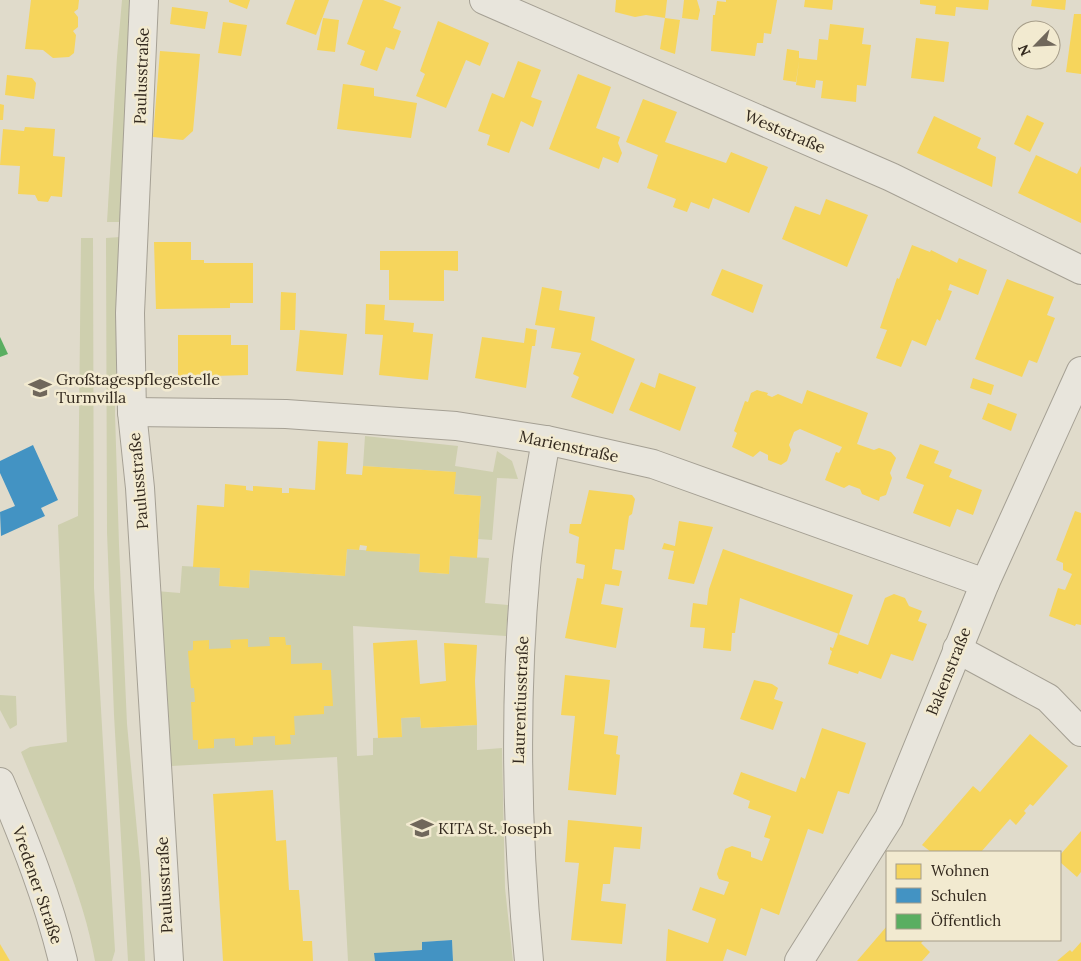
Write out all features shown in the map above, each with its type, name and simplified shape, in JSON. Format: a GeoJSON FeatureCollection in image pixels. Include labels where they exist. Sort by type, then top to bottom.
{"type":"FeatureCollection","features":[{"type":"Feature","properties":{"kind":"street","name":"Paulusstraße"},"geometry":{"type":"LineString","coordinates":[[144,0],[130,313],[132,412],[140,488],[169,961]]}},
{"type":"Feature","properties":{"kind":"street","name":"Weststraße"},"geometry":{"type":"LineString","coordinates":[[484,0],[891,177],[1081,270]]}},
{"type":"Feature","properties":{"kind":"street","name":"Bakenstraße"},"geometry":{"type":"LineString","coordinates":[[799,961],[889,818],[957,649],[1081,372]]}},
{"type":"Feature","properties":{"kind":"street","name":"Marienstraße"},"geometry":{"type":"LineString","coordinates":[[132,412],[286,414],[456,426],[546,440],[652,464],[985,584]]}},
{"type":"Feature","properties":{"kind":"street","name":"Laurentiusstraße"},"geometry":{"type":"LineString","coordinates":[[529,961],[522,893],[518,800],[518,710],[527,565],[546,440]]}},
{"type":"Feature","properties":{"kind":"street"},"geometry":{"type":"LineString","coordinates":[[957,649],[1048,698],[1081,732]]}},
{"type":"Feature","properties":{"kind":"street","name":"Vredener Straße"},"geometry":{"type":"LineString","coordinates":[[0,782],[30,853],[54,924],[63,961]]}},
{"type":"Feature","properties":{"kind":"green space"},"geometry":{"type":"Polygon","coordinates":[[[122,0],[135,0],[122,222],[107,222],[117,57],[122,0]]]}},
{"type":"Feature","properties":{"kind":"green space"},"geometry":{"type":"Polygon","coordinates":[[[120,237],[115,413],[119,545],[127,724],[141,873],[145,961],[128,961],[114,715],[107,532],[106,238],[120,237]]]}},
{"type":"Feature","properties":{"kind":"green space"},"geometry":{"type":"Polygon","coordinates":[[[81,238],[93,238],[94,588],[115,951],[112,961],[95,961],[82,908],[73,882],[21,752],[30,747],[67,742],[58,525],[78,516],[81,238]]]}},
{"type":"Feature","properties":{"kind":"green space"},"geometry":{"type":"Polygon","coordinates":[[[365,436],[458,446],[455,466],[493,472],[497,451],[512,461],[518,479],[497,478],[492,540],[478,539],[481,496],[454,494],[455,472],[363,466],[365,436]]]}},
{"type":"Feature","properties":{"kind":"green space"},"geometry":{"type":"Polygon","coordinates":[[[347,549],[420,554],[419,572],[449,574],[450,556],[489,558],[485,603],[508,605],[506,636],[353,626],[357,756],[373,755],[373,738],[402,737],[401,718],[420,717],[421,728],[477,725],[477,750],[502,748],[505,888],[513,961],[453,961],[452,940],[422,942],[422,950],[375,953],[375,961],[348,961],[337,757],[171,766],[162,614],[158,613],[156,591],[180,593],[182,566],[220,568],[219,586],[249,588],[250,570],[345,576],[347,549]]]}},
{"type":"Feature","properties":{"kind":"green space"},"geometry":{"type":"Polygon","coordinates":[[[0,695],[16,696],[17,725],[10,729],[0,710],[0,695]]]}},
{"type":"Feature","properties":{"kind":"building: Wohnen"},"geometry":{"type":"Polygon","coordinates":[[[31,0],[79,0],[78,9],[74,12],[78,17],[78,27],[73,31],[76,35],[74,53],[69,57],[53,58],[43,50],[25,49],[31,0]]]}},
{"type":"Feature","properties":{"kind":"building: Wohnen"},"geometry":{"type":"Polygon","coordinates":[[[229,0],[250,0],[247,9],[229,2],[229,0]]]}},
{"type":"Feature","properties":{"kind":"building: Wohnen"},"geometry":{"type":"Polygon","coordinates":[[[295,0],[329,0],[316,35],[286,24],[295,0]]]}},
{"type":"Feature","properties":{"kind":"building: Wohnen"},"geometry":{"type":"Polygon","coordinates":[[[363,0],[383,0],[401,7],[393,28],[401,31],[394,50],[386,47],[377,71],[360,65],[365,51],[347,44],[363,0]]]}},
{"type":"Feature","properties":{"kind":"building: Wohnen"},"geometry":{"type":"Polygon","coordinates":[[[616,0],[667,0],[665,18],[646,15],[635,17],[615,12],[616,0]]]}},
{"type":"Feature","properties":{"kind":"building: Wohnen"},"geometry":{"type":"Polygon","coordinates":[[[684,0],[697,0],[700,10],[698,20],[682,18],[684,0]]]}},
{"type":"Feature","properties":{"kind":"building: Wohnen"},"geometry":{"type":"Polygon","coordinates":[[[726,0],[777,0],[771,34],[764,33],[763,43],[757,43],[755,56],[711,51],[713,15],[715,15],[717,1],[726,2],[726,0]]]}},
{"type":"Feature","properties":{"kind":"building: Wohnen"},"geometry":{"type":"Polygon","coordinates":[[[805,0],[833,0],[832,10],[804,7],[805,0]]]}},
{"type":"Feature","properties":{"kind":"building: Wohnen"},"geometry":{"type":"Polygon","coordinates":[[[920,0],[989,0],[988,10],[956,7],[955,16],[935,14],[936,6],[920,4],[920,0]]]}},
{"type":"Feature","properties":{"kind":"building: Wohnen"},"geometry":{"type":"Polygon","coordinates":[[[1032,0],[1066,0],[1065,10],[1031,6],[1032,0]]]}},
{"type":"Feature","properties":{"kind":"building: Wohnen"},"geometry":{"type":"Polygon","coordinates":[[[172,7],[208,12],[205,29],[170,24],[172,7]]]}},
{"type":"Feature","properties":{"kind":"building: Wohnen"},"geometry":{"type":"Polygon","coordinates":[[[1074,14],[1081,14],[1081,74],[1066,72],[1074,14]]]}},
{"type":"Feature","properties":{"kind":"building: Wohnen"},"geometry":{"type":"Polygon","coordinates":[[[323,18],[339,20],[335,52],[317,50],[323,18]]]}},
{"type":"Feature","properties":{"kind":"building: Wohnen"},"geometry":{"type":"Polygon","coordinates":[[[665,18],[680,20],[675,54],[660,49],[665,18]]]}},
{"type":"Feature","properties":{"kind":"building: Wohnen"},"geometry":{"type":"Polygon","coordinates":[[[438,21],[489,43],[480,66],[466,60],[446,108],[416,96],[425,74],[420,71],[438,21]]]}},
{"type":"Feature","properties":{"kind":"building: Wohnen"},"geometry":{"type":"Polygon","coordinates":[[[223,22],[247,25],[241,56],[218,53],[223,22]]]}},
{"type":"Feature","properties":{"kind":"building: Wohnen"},"geometry":{"type":"Polygon","coordinates":[[[830,24],[864,28],[862,44],[871,45],[866,86],[857,85],[856,102],[821,98],[823,81],[816,80],[815,88],[796,85],[799,61],[796,82],[783,80],[787,49],[799,51],[799,58],[817,60],[819,39],[828,40],[830,24]]]}},
{"type":"Feature","properties":{"kind":"building: Wohnen"},"geometry":{"type":"Polygon","coordinates":[[[916,38],[949,42],[944,82],[911,78],[916,38]]]}},
{"type":"Feature","properties":{"kind":"building: Wohnen"},"geometry":{"type":"Polygon","coordinates":[[[160,51],[200,54],[193,131],[183,140],[153,137],[160,51]]]}},
{"type":"Feature","properties":{"kind":"building: Wohnen"},"geometry":{"type":"Polygon","coordinates":[[[518,61],[541,70],[531,97],[542,101],[533,127],[521,121],[509,153],[487,145],[490,135],[478,131],[492,93],[504,98],[518,61]]]}},
{"type":"Feature","properties":{"kind":"building: Wohnen"},"geometry":{"type":"Polygon","coordinates":[[[578,74],[611,87],[596,128],[620,137],[618,143],[622,153],[618,163],[603,157],[599,169],[549,149],[578,74]]]}},
{"type":"Feature","properties":{"kind":"building: Wohnen"},"geometry":{"type":"Polygon","coordinates":[[[7,75],[32,78],[36,83],[34,99],[5,95],[7,75]]]}},
{"type":"Feature","properties":{"kind":"building: Wohnen"},"geometry":{"type":"Polygon","coordinates":[[[343,84],[374,88],[374,96],[417,103],[411,138],[337,129],[343,84]]]}},
{"type":"Feature","properties":{"kind":"building: Wohnen"},"geometry":{"type":"Polygon","coordinates":[[[643,99],[677,112],[665,142],[726,163],[731,152],[768,167],[749,213],[713,198],[709,209],[691,202],[687,212],[673,207],[676,199],[647,188],[658,155],[626,142],[643,99]]]}},
{"type":"Feature","properties":{"kind":"building: Wohnen"},"geometry":{"type":"Polygon","coordinates":[[[0,104],[4,105],[3,120],[0,120],[0,104]]]}},
{"type":"Feature","properties":{"kind":"building: Wohnen"},"geometry":{"type":"Polygon","coordinates":[[[1027,115],[1044,123],[1030,152],[1014,144],[1027,115]]]}},
{"type":"Feature","properties":{"kind":"building: Wohnen"},"geometry":{"type":"Polygon","coordinates":[[[934,116],[981,138],[977,148],[996,157],[992,187],[917,153],[934,116]]]}},
{"type":"Feature","properties":{"kind":"building: Wohnen"},"geometry":{"type":"Polygon","coordinates":[[[25,127],[55,129],[53,156],[65,157],[62,197],[51,196],[48,202],[38,201],[35,195],[18,194],[20,166],[0,165],[3,129],[24,131],[25,127]]]}},
{"type":"Feature","properties":{"kind":"building: Wohnen"},"geometry":{"type":"Polygon","coordinates":[[[1036,155],[1077,174],[1081,166],[1081,223],[1018,193],[1036,155]]]}},
{"type":"Feature","properties":{"kind":"building: Wohnen"},"geometry":{"type":"Polygon","coordinates":[[[826,199],[868,215],[847,267],[782,239],[795,206],[820,215],[826,199]]]}},
{"type":"Feature","properties":{"kind":"building: Wohnen"},"geometry":{"type":"Polygon","coordinates":[[[154,242],[191,242],[191,260],[204,260],[204,263],[253,263],[253,303],[230,303],[230,308],[156,309],[154,242]]]}},
{"type":"Feature","properties":{"kind":"building: Wohnen"},"geometry":{"type":"Polygon","coordinates":[[[912,245],[930,252],[931,250],[957,263],[959,258],[987,270],[978,295],[950,284],[948,290],[952,291],[940,321],[937,319],[926,346],[912,340],[901,367],[876,358],[887,330],[880,328],[897,278],[899,279],[912,245]]]}},
{"type":"Feature","properties":{"kind":"building: Wohnen"},"geometry":{"type":"Polygon","coordinates":[[[380,251],[458,251],[458,271],[444,270],[444,301],[389,300],[389,270],[380,270],[380,251]]]}},
{"type":"Feature","properties":{"kind":"building: Wohnen"},"geometry":{"type":"Polygon","coordinates":[[[722,269],[763,285],[753,313],[711,295],[722,269]]]}},
{"type":"Feature","properties":{"kind":"building: Wohnen"},"geometry":{"type":"Polygon","coordinates":[[[1007,279],[1054,297],[1047,315],[1055,318],[1037,363],[1029,360],[1022,377],[975,359],[1007,279]]]}},
{"type":"Feature","properties":{"kind":"building: Wohnen"},"geometry":{"type":"Polygon","coordinates":[[[542,287],[562,291],[559,310],[595,317],[591,340],[635,359],[613,414],[571,397],[579,377],[573,374],[581,353],[551,348],[555,328],[535,325],[542,287]]]}},
{"type":"Feature","properties":{"kind":"building: Wohnen"},"geometry":{"type":"Polygon","coordinates":[[[281,292],[296,293],[295,330],[280,330],[281,292]]]}},
{"type":"Feature","properties":{"kind":"building: Wohnen"},"geometry":{"type":"Polygon","coordinates":[[[366,304],[385,305],[384,320],[414,323],[413,332],[433,334],[428,380],[379,375],[383,335],[365,334],[366,304]]]}},
{"type":"Feature","properties":{"kind":"building: Wohnen"},"geometry":{"type":"Polygon","coordinates":[[[526,328],[537,330],[535,346],[532,346],[526,388],[475,378],[482,337],[524,343],[526,328]]]}},
{"type":"Feature","properties":{"kind":"building: Wohnen"},"geometry":{"type":"Polygon","coordinates":[[[300,330],[347,334],[343,375],[296,371],[300,330]]]}},
{"type":"Feature","properties":{"kind":"building: Wohnen"},"geometry":{"type":"Polygon","coordinates":[[[178,335],[231,335],[231,345],[248,345],[248,375],[178,377],[178,335]]]}},
{"type":"Feature","properties":{"kind":"building: Wohnen"},"geometry":{"type":"Polygon","coordinates":[[[659,373],[696,387],[680,431],[629,410],[641,382],[655,388],[659,373]]]}},
{"type":"Feature","properties":{"kind":"building: Wohnen"},"geometry":{"type":"Polygon","coordinates":[[[973,378],[994,385],[991,395],[970,388],[973,378]]]}},
{"type":"Feature","properties":{"kind":"building: Wohnen"},"geometry":{"type":"Polygon","coordinates":[[[757,390],[768,393],[767,395],[772,397],[778,394],[802,404],[807,390],[868,413],[857,444],[874,450],[879,448],[891,452],[896,458],[890,473],[892,478],[886,495],[880,497],[879,501],[862,494],[860,489],[849,485],[844,488],[825,480],[836,452],[839,453],[842,447],[800,429],[794,432],[789,445],[791,450],[787,461],[781,465],[768,460],[768,455],[760,451],[753,457],[732,447],[737,433],[734,431],[745,401],[748,402],[751,393],[757,390]]]}},
{"type":"Feature","properties":{"kind":"building: Wohnen"},"geometry":{"type":"Polygon","coordinates":[[[988,403],[1017,414],[1011,431],[982,419],[988,403]]]}},
{"type":"Feature","properties":{"kind":"building: Wohnen"},"geometry":{"type":"Polygon","coordinates":[[[318,441],[348,443],[346,474],[362,475],[363,466],[456,472],[454,494],[481,496],[477,558],[450,556],[449,574],[419,572],[420,554],[366,551],[367,546],[360,545],[359,550],[347,549],[345,576],[250,570],[249,588],[219,586],[220,568],[193,567],[197,505],[224,507],[225,484],[246,486],[246,490],[253,491],[253,486],[282,488],[282,493],[289,493],[289,488],[315,490],[318,441]]]}},
{"type":"Feature","properties":{"kind":"building: Wohnen"},"geometry":{"type":"Polygon","coordinates":[[[920,444],[939,451],[934,463],[952,470],[949,477],[982,490],[973,515],[957,509],[950,527],[913,513],[924,485],[906,478],[920,444]]]}},
{"type":"Feature","properties":{"kind":"building: Wohnen"},"geometry":{"type":"Polygon","coordinates":[[[589,490],[632,495],[635,499],[632,514],[629,516],[624,550],[615,549],[612,569],[622,571],[619,586],[605,584],[601,604],[623,608],[616,648],[565,638],[577,578],[583,579],[585,565],[576,563],[579,537],[569,533],[570,524],[581,524],[589,490]]]}},
{"type":"Feature","properties":{"kind":"building: Wohnen"},"geometry":{"type":"Polygon","coordinates":[[[1075,511],[1081,513],[1081,625],[1076,624],[1075,626],[1049,616],[1058,588],[1065,590],[1072,574],[1063,570],[1063,563],[1056,560],[1075,511]]]}},
{"type":"Feature","properties":{"kind":"building: Wohnen"},"geometry":{"type":"Polygon","coordinates":[[[679,521],[713,527],[694,584],[668,579],[674,551],[662,549],[664,543],[675,546],[679,521]]]}},
{"type":"Feature","properties":{"kind":"building: Wohnen"},"geometry":{"type":"Polygon","coordinates":[[[723,549],[853,595],[839,634],[740,598],[735,633],[732,633],[731,651],[703,648],[705,628],[690,627],[693,603],[707,605],[709,589],[723,549]]]}},
{"type":"Feature","properties":{"kind":"building: Wohnen"},"geometry":{"type":"Polygon","coordinates":[[[894,594],[905,598],[909,606],[922,611],[918,621],[927,624],[913,661],[891,654],[881,679],[859,671],[858,674],[828,664],[832,651],[830,647],[833,648],[838,634],[868,645],[885,598],[894,594]]]}},
{"type":"Feature","properties":{"kind":"building: Wohnen"},"geometry":{"type":"Polygon","coordinates":[[[269,637],[285,637],[286,645],[291,645],[291,664],[322,663],[322,670],[331,670],[333,706],[324,706],[324,714],[294,716],[295,735],[290,735],[291,744],[275,745],[275,736],[253,737],[253,745],[235,746],[235,738],[214,739],[214,748],[198,749],[198,740],[193,740],[191,702],[195,702],[194,688],[191,688],[188,651],[193,650],[193,641],[209,640],[209,649],[231,648],[230,640],[248,639],[248,647],[270,646],[269,637]]]}},
{"type":"Feature","properties":{"kind":"building: Wohnen"},"geometry":{"type":"Polygon","coordinates":[[[417,640],[420,684],[446,681],[444,643],[477,645],[475,681],[477,725],[421,728],[420,717],[401,718],[402,737],[378,738],[373,643],[417,640]]]}},
{"type":"Feature","properties":{"kind":"building: Wohnen"},"geometry":{"type":"Polygon","coordinates":[[[565,675],[610,680],[604,734],[618,736],[616,754],[620,755],[616,795],[568,790],[575,716],[561,715],[565,675]]]}},
{"type":"Feature","properties":{"kind":"building: Wohnen"},"geometry":{"type":"Polygon","coordinates":[[[754,680],[772,684],[778,688],[774,699],[783,702],[773,730],[740,719],[754,680]]]}},
{"type":"Feature","properties":{"kind":"building: Wohnen"},"geometry":{"type":"Polygon","coordinates":[[[822,728],[866,743],[849,794],[838,791],[823,834],[808,829],[779,915],[761,908],[746,956],[727,949],[723,961],[666,961],[668,929],[708,943],[716,919],[692,910],[700,887],[724,895],[729,882],[719,879],[717,874],[725,849],[732,846],[751,852],[751,857],[762,861],[770,839],[764,837],[771,816],[748,808],[750,801],[733,794],[741,772],[796,792],[801,777],[805,779],[822,728]]]}},
{"type":"Feature","properties":{"kind":"building: Wohnen"},"geometry":{"type":"Polygon","coordinates":[[[1030,734],[1068,766],[1033,806],[1030,804],[1024,811],[1026,813],[1016,825],[1010,819],[982,851],[930,851],[922,845],[973,786],[980,792],[1030,734]]]}},
{"type":"Feature","properties":{"kind":"building: Wohnen"},"geometry":{"type":"Polygon","coordinates":[[[273,790],[276,841],[286,840],[289,890],[299,890],[303,941],[312,941],[313,961],[223,961],[213,794],[273,790]]]}},
{"type":"Feature","properties":{"kind":"building: Wohnen"},"geometry":{"type":"Polygon","coordinates":[[[568,820],[642,827],[640,849],[614,847],[610,884],[603,884],[601,901],[626,904],[622,944],[571,940],[579,863],[565,862],[568,820]]]}},
{"type":"Feature","properties":{"kind":"building: Wohnen"},"geometry":{"type":"Polygon","coordinates":[[[1081,831],[1081,872],[1077,877],[1061,863],[1061,854],[1081,831]]]}},
{"type":"Feature","properties":{"kind":"building: Wohnen"},"geometry":{"type":"Polygon","coordinates":[[[886,927],[886,941],[923,941],[921,943],[930,952],[922,961],[857,961],[886,927]]]}},
{"type":"Feature","properties":{"kind":"building: Wohnen"},"geometry":{"type":"Polygon","coordinates":[[[1081,942],[1081,961],[1057,961],[1070,950],[1072,952],[1081,942]]]}},
{"type":"Feature","properties":{"kind":"building: Wohnen"},"geometry":{"type":"Polygon","coordinates":[[[0,944],[10,961],[0,961],[0,944]]]}},
{"type":"Feature","properties":{"kind":"building: Schulen"},"geometry":{"type":"Polygon","coordinates":[[[33,445],[58,500],[41,508],[45,516],[1,536],[0,512],[15,506],[0,473],[0,461],[33,445]]]}},
{"type":"Feature","properties":{"kind":"building: Schulen"},"geometry":{"type":"Polygon","coordinates":[[[452,940],[453,961],[375,961],[374,953],[422,950],[422,942],[452,940]]]}},
{"type":"Feature","properties":{"kind":"building: Öffentlich"},"geometry":{"type":"Polygon","coordinates":[[[0,337],[8,354],[0,357],[0,337]]]}},
{"type":"Feature","properties":{"kind":"place","name":"Großtagespflegestelle Turmvilla"},"geometry":{"type":"Point","coordinates":[40,388]}},
{"type":"Feature","properties":{"kind":"place","name":"KITA St. Joseph"},"geometry":{"type":"Point","coordinates":[422,828]}}]}
